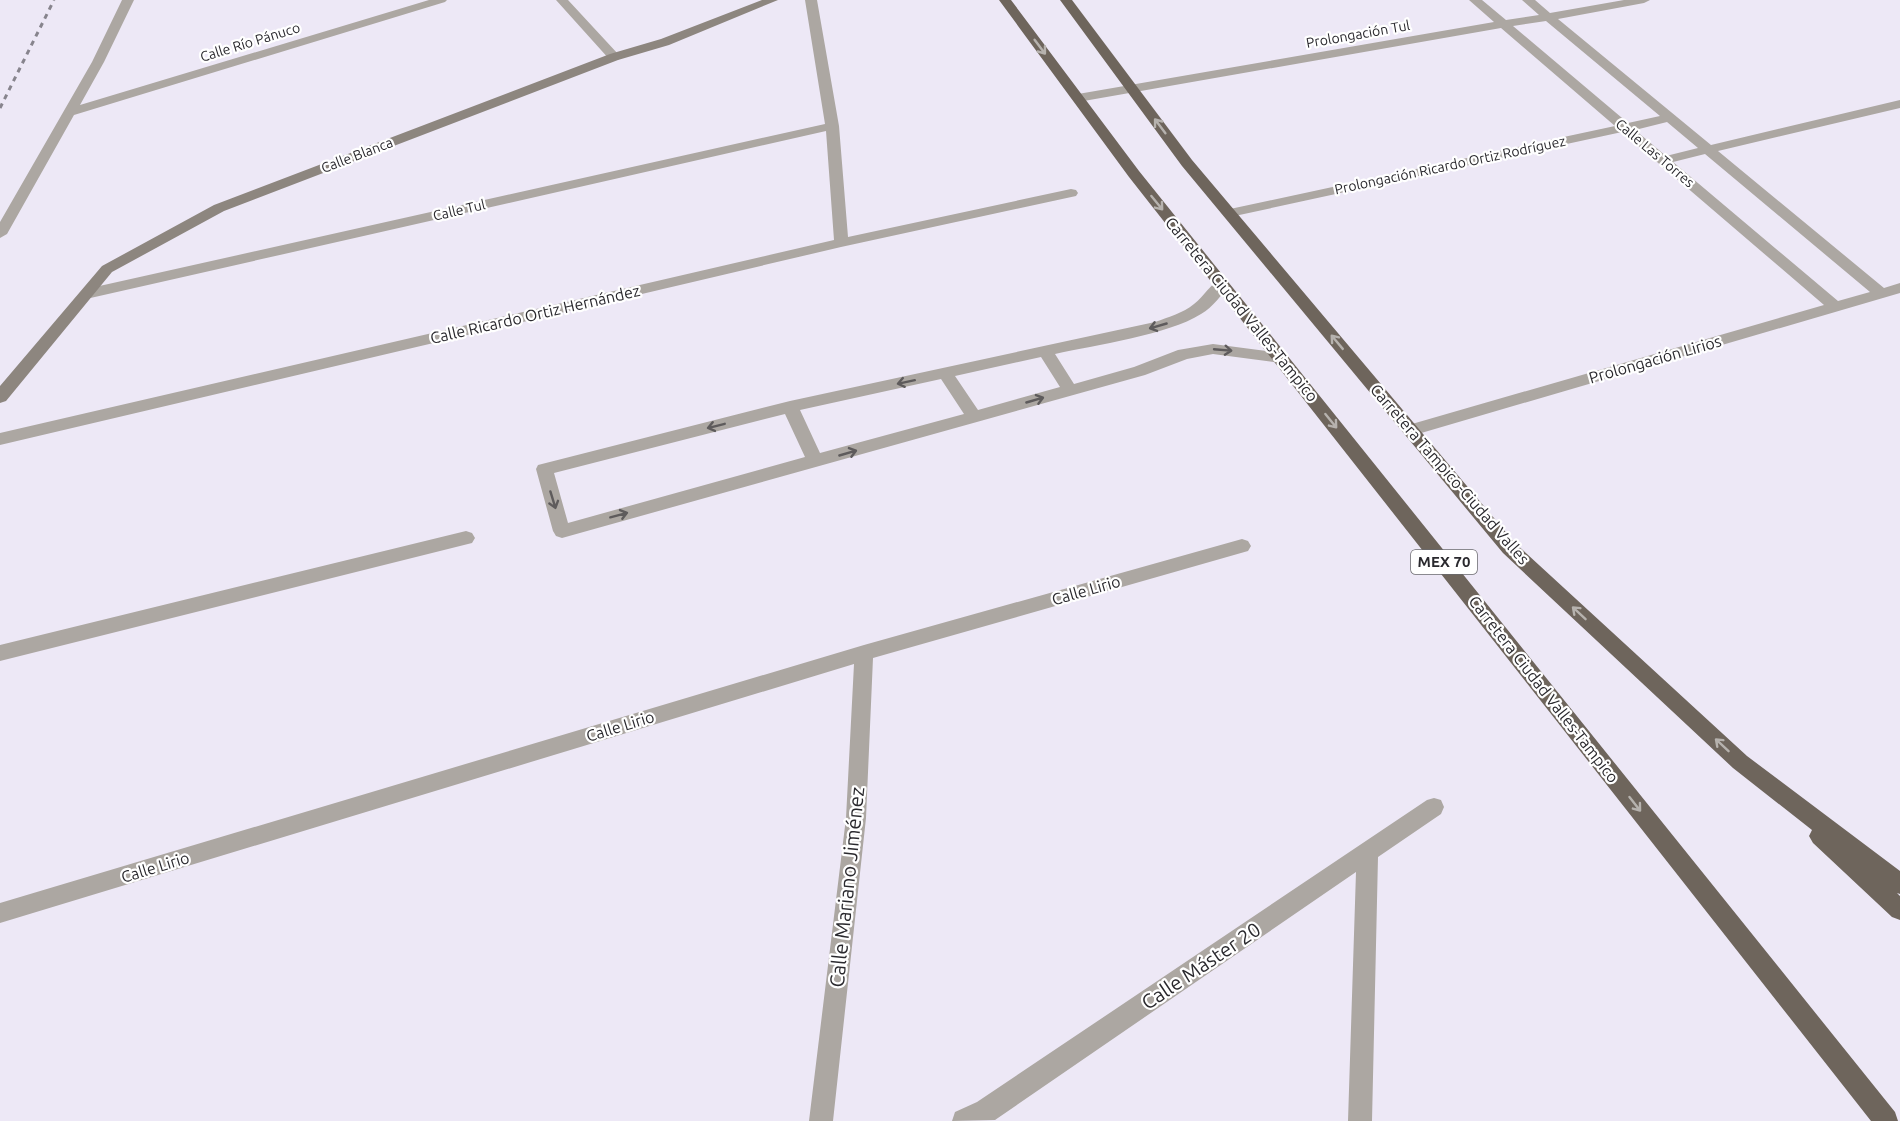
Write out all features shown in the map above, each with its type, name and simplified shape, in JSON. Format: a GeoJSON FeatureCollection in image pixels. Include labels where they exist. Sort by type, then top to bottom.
{"type":"FeatureCollection","features":[{"type":"Feature","properties":{"kind":"highway","name":"Carretera Ciudad Valles-Tampico"},"geometry":{"type":"LineString","coordinates":[[1005,0],[1134,174],[1887,1121]]}},
{"type":"Feature","properties":{"kind":"highway","name":"Carretera Tampico-Ciudad Valles"},"geometry":{"type":"LineString","coordinates":[[1066,0],[1187,163],[1509,548],[1740,762],[1900,885]]}},
{"type":"Feature","properties":{"kind":"highway"},"geometry":{"type":"LineString","coordinates":[[1740,762],[1900,910]]}},
{"type":"Feature","properties":{"kind":"main road","name":"Calle Blanca"},"geometry":{"type":"LineString","coordinates":[[0,397],[106,269],[219,208],[614,57],[665,42],[772,0]]}},
{"type":"Feature","properties":{"kind":"street"},"geometry":{"type":"LineString","coordinates":[[0,234],[98,62],[128,0]]}},
{"type":"Feature","properties":{"kind":"street","name":"Calle Río Pánuco"},"geometry":{"type":"LineString","coordinates":[[68,113],[441,0]]}},
{"type":"Feature","properties":{"kind":"street"},"geometry":{"type":"LineString","coordinates":[[562,0],[614,57]]}},
{"type":"Feature","properties":{"kind":"street"},"geometry":{"type":"LineString","coordinates":[[811,0],[832,126],[841,243]]}},
{"type":"Feature","properties":{"kind":"street","name":"Calle Las Torres"},"geometry":{"type":"LineString","coordinates":[[1475,0],[1835,307]]}},
{"type":"Feature","properties":{"kind":"street"},"geometry":{"type":"LineString","coordinates":[[1528,0],[1881,293]]}},
{"type":"Feature","properties":{"kind":"street","name":"Prolongación Tul"},"geometry":{"type":"LineString","coordinates":[[1078,98],[1644,0]]}},
{"type":"Feature","properties":{"kind":"street"},"geometry":{"type":"LineString","coordinates":[[1664,160],[1900,104]]}},
{"type":"Feature","properties":{"kind":"street","name":"Prolongación Ricardo Ortiz Rodríguez"},"geometry":{"type":"LineString","coordinates":[[1230,213],[1670,118]]}},
{"type":"Feature","properties":{"kind":"street","name":"Calle Tul"},"geometry":{"type":"LineString","coordinates":[[86,294],[832,126]]}},
{"type":"Feature","properties":{"kind":"street","name":"Calle Ricardo Ortiz Hernández"},"geometry":{"type":"LineString","coordinates":[[0,439],[841,243],[1071,193]]}},
{"type":"Feature","properties":{"kind":"street"},"geometry":{"type":"LineString","coordinates":[[1222,284],[1206,305],[1185,317],[1158,327],[790,407],[544,469],[562,531],[1138,371],[1184,354],[1213,349],[1281,358]]}},
{"type":"Feature","properties":{"kind":"street","name":"Prolongación Lirios"},"geometry":{"type":"LineString","coordinates":[[1411,430],[1900,288]]}},
{"type":"Feature","properties":{"kind":"street"},"geometry":{"type":"LineString","coordinates":[[1045,351],[1070,390]]}},
{"type":"Feature","properties":{"kind":"street"},"geometry":{"type":"LineString","coordinates":[[945,373],[974,417]]}},
{"type":"Feature","properties":{"kind":"street"},"geometry":{"type":"LineString","coordinates":[[790,407],[816,462]]}},
{"type":"Feature","properties":{"kind":"street"},"geometry":{"type":"LineString","coordinates":[[0,653],[466,538]]}},
{"type":"Feature","properties":{"kind":"street","name":"Calle Lirio"},"geometry":{"type":"LineString","coordinates":[[0,913],[864,653],[1242,546]]}},
{"type":"Feature","properties":{"kind":"street","name":"Calle Mariano Jiménez"},"geometry":{"type":"LineString","coordinates":[[821,1121],[856,818],[864,653]]}},
{"type":"Feature","properties":{"kind":"street","name":"Calle Máster 20"},"geometry":{"type":"LineString","coordinates":[[964,1121],[986,1111],[1434,807]]}},
{"type":"Feature","properties":{"kind":"street"},"geometry":{"type":"LineString","coordinates":[[1360,1121],[1366,854]]}},
{"type":"Feature","properties":{"kind":"railway"},"geometry":{"type":"LineString","coordinates":[[0,108],[54,0]]}}]}
